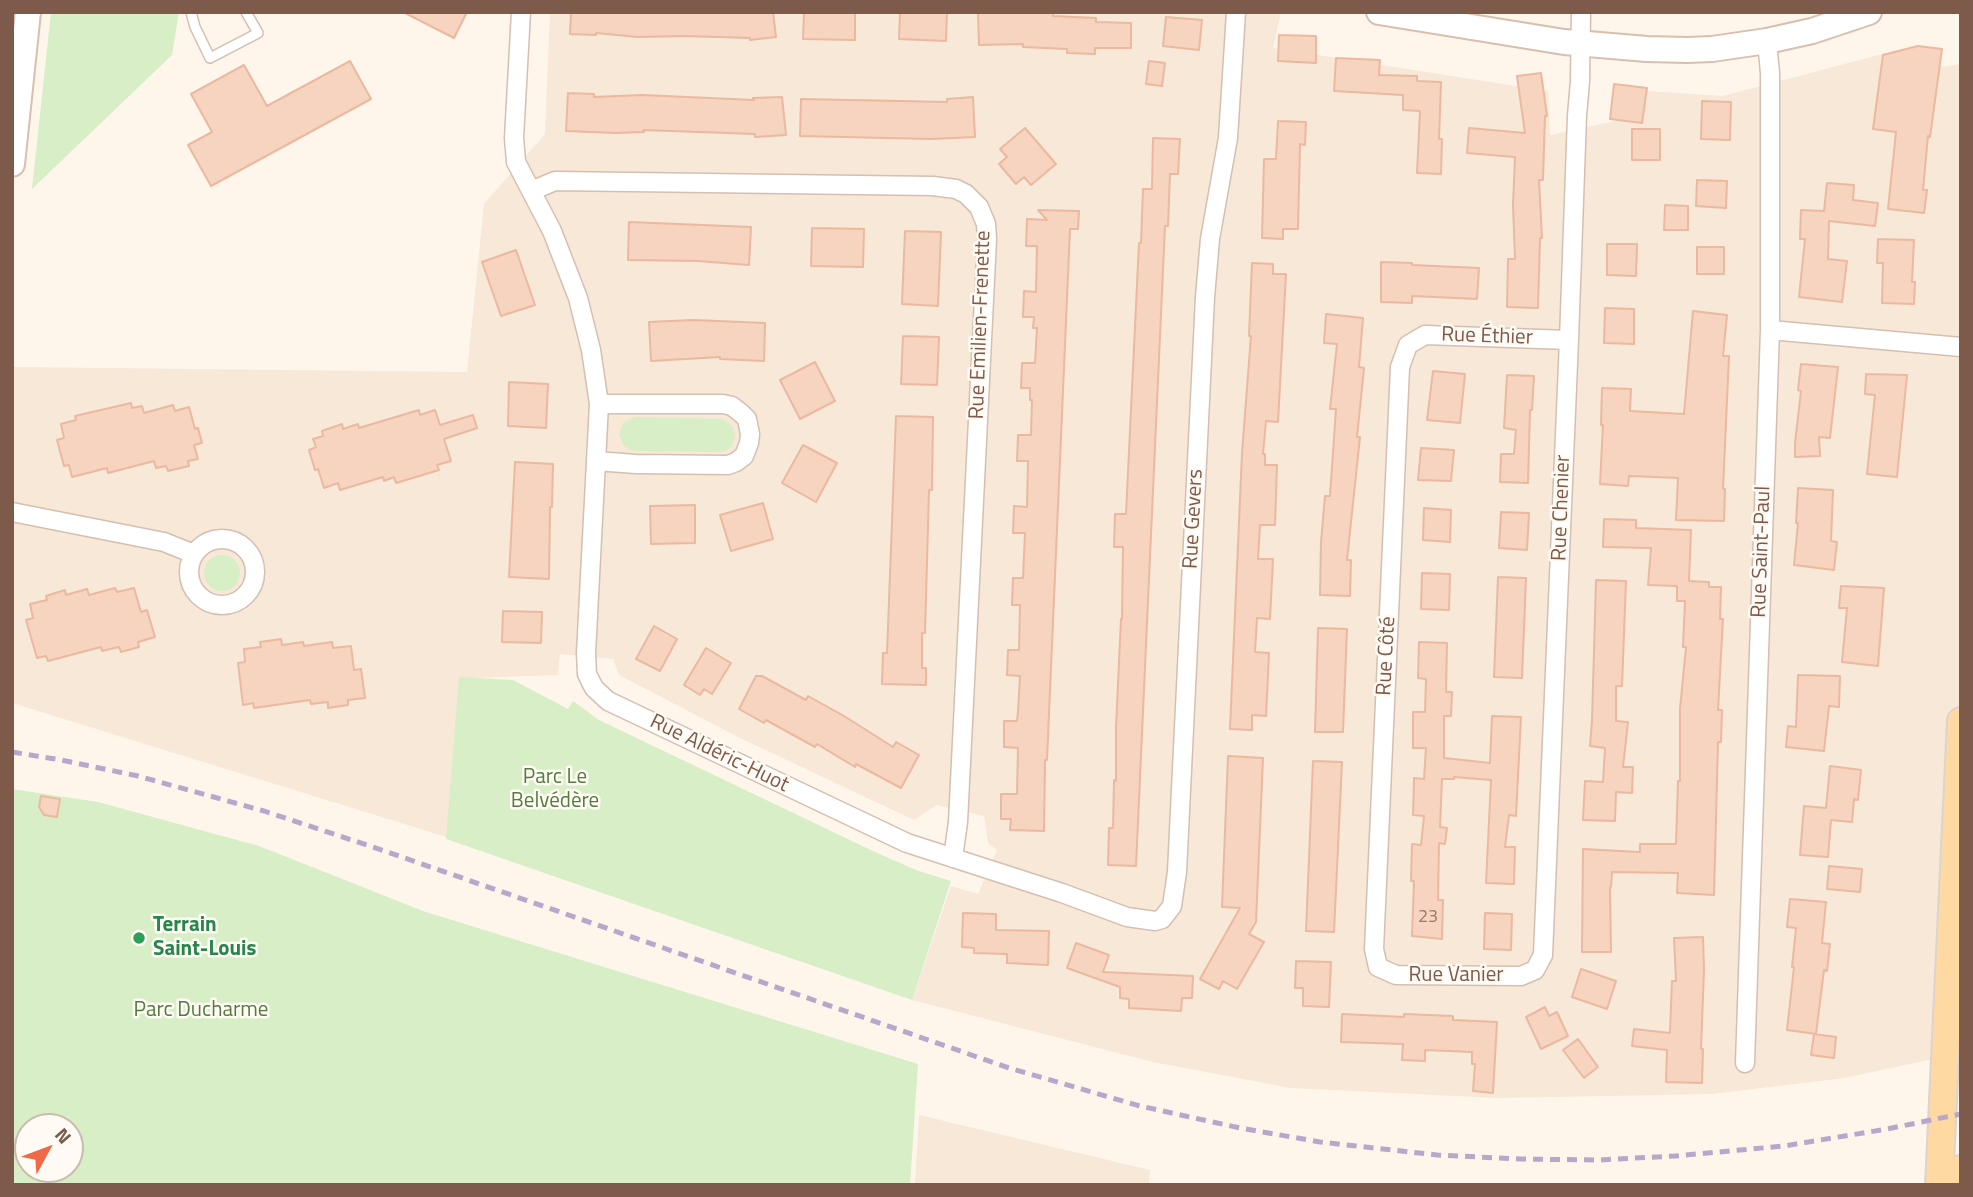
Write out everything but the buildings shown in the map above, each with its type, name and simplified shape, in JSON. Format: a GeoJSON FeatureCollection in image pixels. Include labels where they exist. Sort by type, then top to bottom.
{"type":"FeatureCollection","features":[{"type":"Feature","properties":{"kind":"main road"},"geometry":{"type":"LineString","coordinates":[[1939,1185],[1961,720]]}},
{"type":"Feature","properties":{"kind":"main road"},"geometry":{"type":"LineString","coordinates":[[1960,1185],[1961,1169]]}},
{"type":"Feature","properties":{"kind":"street"},"geometry":{"type":"LineString","coordinates":[[12,164],[28,12]]}},
{"type":"Feature","properties":{"kind":"street","name":"Rue Aldéric-Huot"},"geometry":{"type":"LineString","coordinates":[[521,12],[514,151],[518,169],[552,231],[578,298],[591,350],[599,404],[586,653],[590,682],[598,694],[608,701],[888,835],[916,847],[1062,893]]}},
{"type":"Feature","properties":{"kind":"street","name":"Rue Gevers"},"geometry":{"type":"LineString","coordinates":[[1062,893],[1127,917],[1155,921],[1162,919],[1167,913],[1175,894],[1205,297],[1210,239],[1228,138],[1236,12]]}},
{"type":"Feature","properties":{"kind":"street"},"geometry":{"type":"LineString","coordinates":[[1379,12],[1581,43],[1687,50],[1767,41],[1812,31],[1856,14]]}},
{"type":"Feature","properties":{"kind":"street","name":"Rue Chenier"},"geometry":{"type":"LineString","coordinates":[[1535,970],[1543,955],[1581,12]]}},
{"type":"Feature","properties":{"kind":"street","name":"Rue Saint-Paul"},"geometry":{"type":"LineString","coordinates":[[1745,1063],[1770,330],[1770,73],[1767,41]]}},
{"type":"Feature","properties":{"kind":"street","name":"Rue Emilien-Frenette"},"geometry":{"type":"LineString","coordinates":[[531,191],[555,181],[933,187],[966,194],[979,207],[986,224],[987,239],[958,822],[953,858]]}},
{"type":"Feature","properties":{"kind":"street"},"geometry":{"type":"LineString","coordinates":[[1770,330],[1961,347]]}},
{"type":"Feature","properties":{"kind":"street","name":"Rue Éthier"},"geometry":{"type":"LineString","coordinates":[[1408,345],[1425,335],[1569,340]]}},
{"type":"Feature","properties":{"kind":"street","name":"Rue Côté"},"geometry":{"type":"LineString","coordinates":[[1378,967],[1374,949],[1400,367],[1408,345]]}},
{"type":"Feature","properties":{"kind":"street"},"geometry":{"type":"LineString","coordinates":[[596,461],[728,465],[744,456],[750,435],[747,419],[732,406],[723,404],[599,404]]}},
{"type":"Feature","properties":{"kind":"street"},"geometry":{"type":"LineString","coordinates":[[12,512],[164,542],[194,554]]}},
{"type":"Feature","properties":{"kind":"street","name":"Rue Vanier"},"geometry":{"type":"LineString","coordinates":[[1378,967],[1396,975],[1521,976],[1535,970]]}},
{"type":"Feature","properties":{"kind":"lane"},"geometry":{"type":"LineString","coordinates":[[191,12],[194,27],[210,58],[258,33],[246,12]]}},
{"type":"Feature","properties":{"kind":"shaded area"},"geometry":{"type":"Polygon","coordinates":[[[550,12],[1281,12],[1273,48],[1548,91],[1550,135],[1616,121],[1617,89],[1723,96],[1905,48],[1934,68],[1961,64],[1961,1053],[1844,1078],[1712,1094],[1498,1098],[1291,1088],[1153,1062],[912,1000],[951,886],[978,894],[997,850],[988,843],[984,816],[937,805],[914,820],[738,737],[619,675],[613,659],[560,654],[558,675],[472,678],[466,843],[12,703],[12,367],[467,372],[484,204],[545,134],[550,12]]]}},
{"type":"Feature","properties":{"kind":"shaded area"},"geometry":{"type":"Polygon","coordinates":[[[919,1115],[1150,1170],[1149,1185],[915,1185],[919,1115]]]}},
{"type":"Feature","properties":{"kind":"green space"},"geometry":{"type":"Polygon","coordinates":[[[51,12],[179,12],[172,55],[32,189],[51,12]]]}},
{"type":"Feature","properties":{"kind":"green space"},"geometry":{"type":"Polygon","coordinates":[[[635,417],[723,419],[732,426],[734,441],[731,447],[720,452],[632,451],[624,446],[619,435],[623,423],[635,417]]]}},
{"type":"Feature","properties":{"kind":"green space"},"geometry":{"type":"Polygon","coordinates":[[[222,555],[235,560],[240,573],[235,586],[222,591],[209,586],[204,573],[209,560],[222,555]]]}},
{"type":"Feature","properties":{"kind":"green space","name":"Parc Le Belvédère"},"geometry":{"type":"Polygon","coordinates":[[[459,677],[513,680],[568,709],[573,701],[599,720],[875,852],[916,870],[951,881],[912,1000],[446,839],[459,677]]]}},
{"type":"Feature","properties":{"kind":"green space","name":"Parc Ducharme"},"geometry":{"type":"Polygon","coordinates":[[[12,789],[98,802],[259,846],[423,911],[918,1064],[910,1185],[12,1185],[12,789]]]}},
{"type":"Feature","properties":{"kind":"railway"},"geometry":{"type":"LineString","coordinates":[[12,752],[138,776],[264,811],[1009,1068],[1140,1106],[1240,1128],[1320,1142],[1437,1155],[1599,1160],[1784,1146],[1961,1114]]}},
{"type":"Feature","properties":{"kind":"place","name":"Terrain Saint-Louis"},"geometry":{"type":"Point","coordinates":[139,938]}}]}
